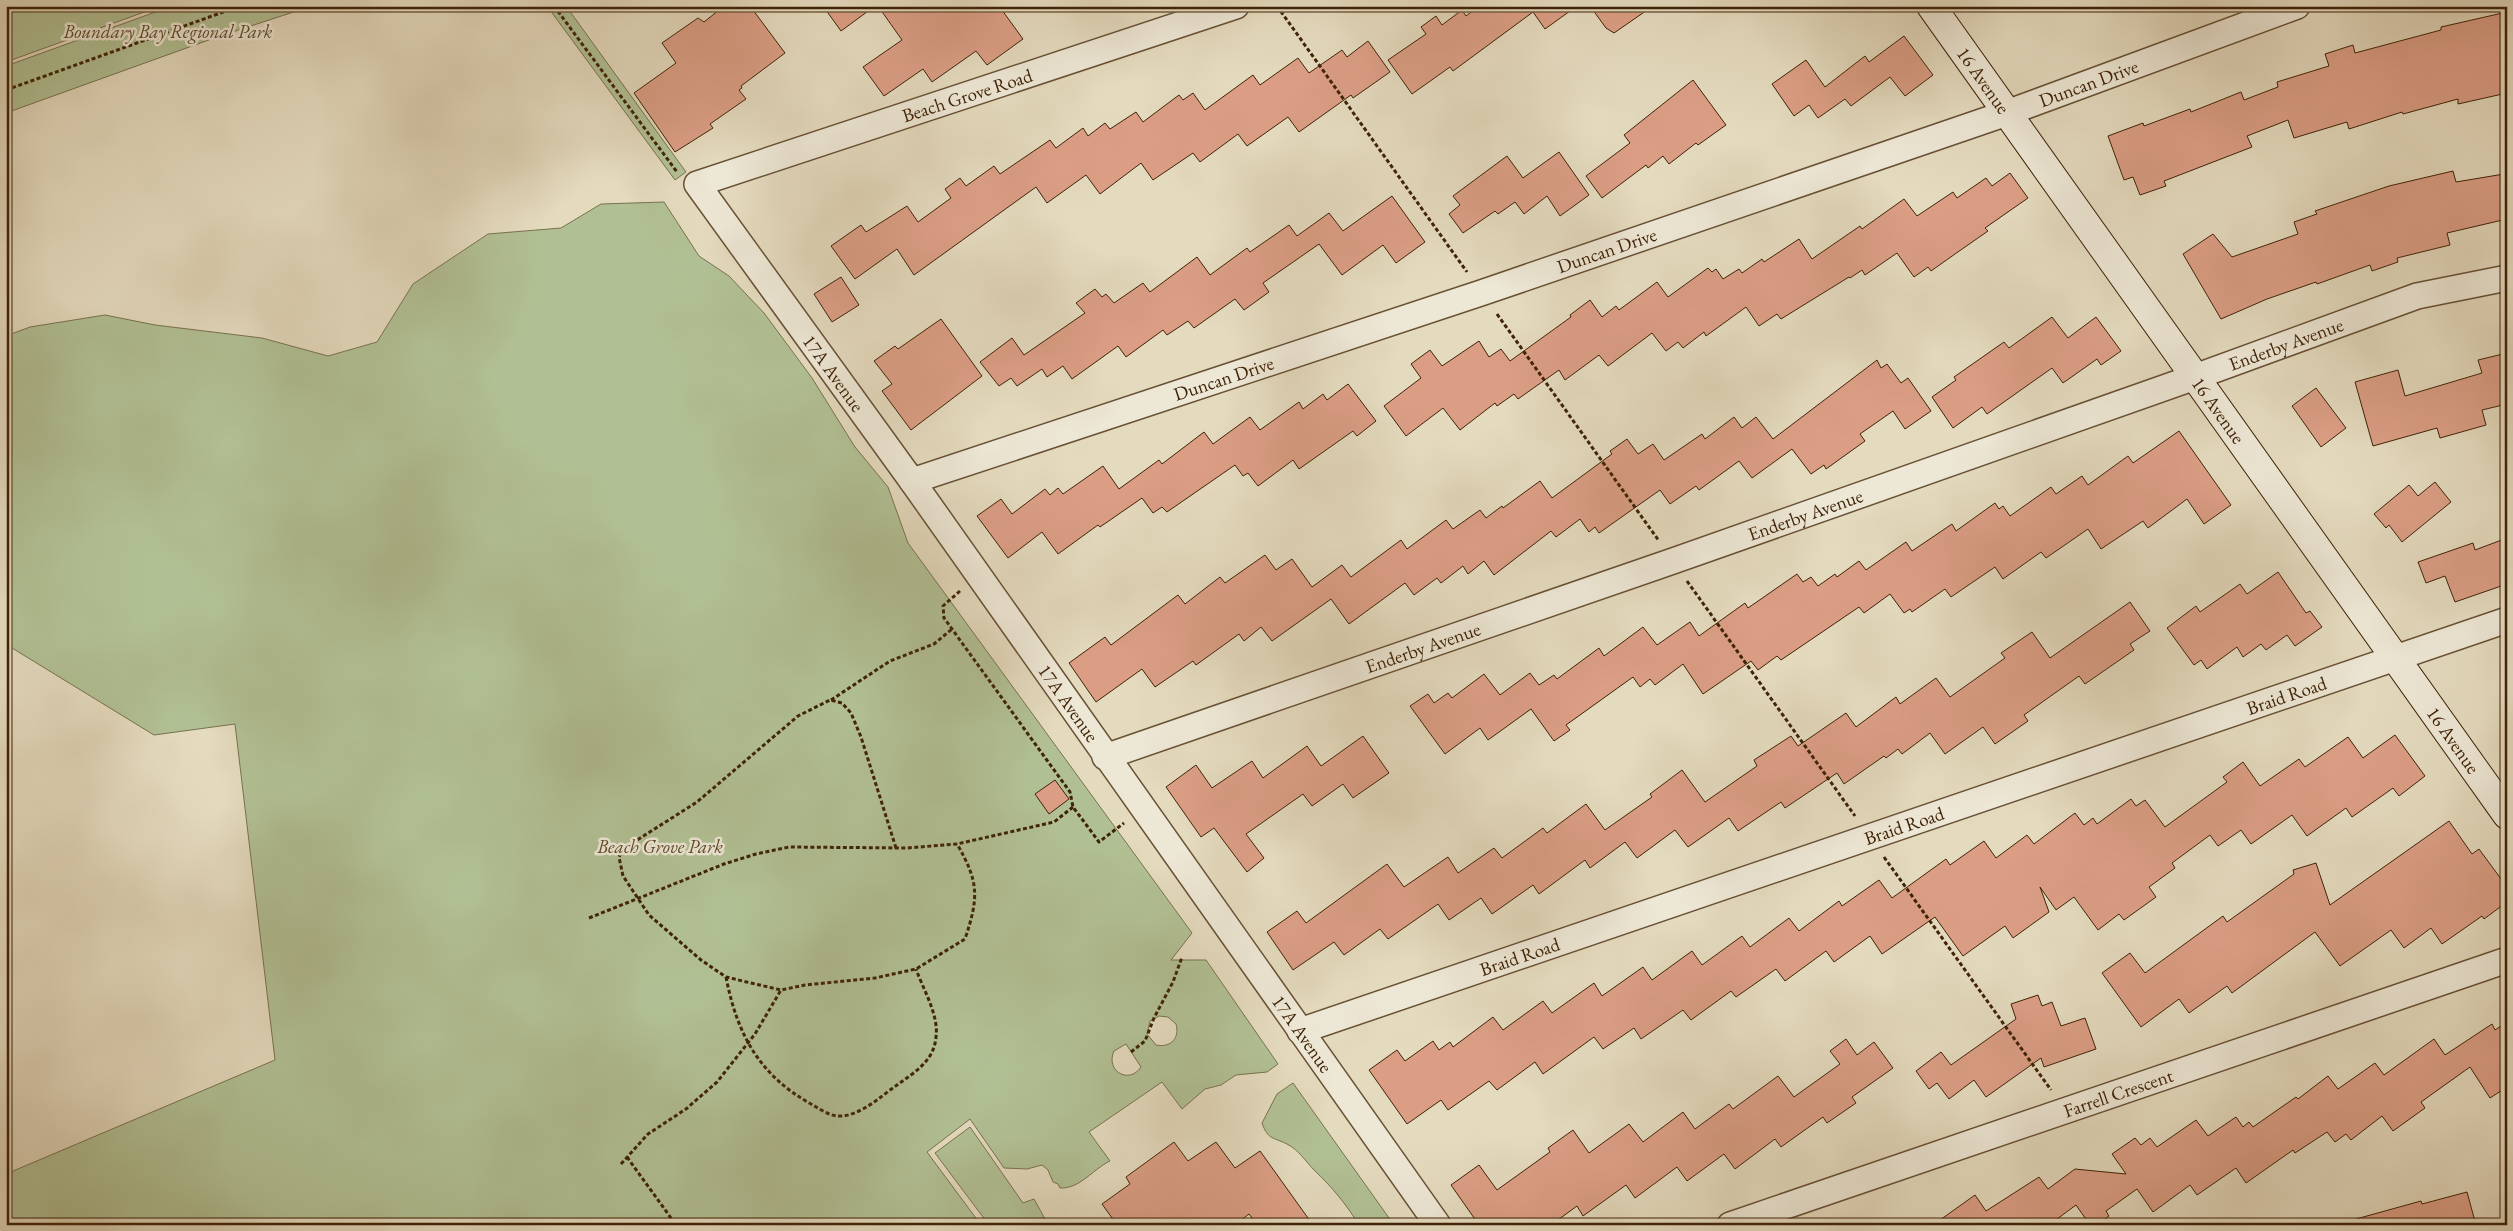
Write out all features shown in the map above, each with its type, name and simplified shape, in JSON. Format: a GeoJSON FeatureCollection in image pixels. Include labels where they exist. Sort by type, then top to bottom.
{"type":"FeatureCollection","features":[{"type":"Feature","properties":{"kind":"street","name":"Beach Grove Road"},"geometry":{"type":"LineString","coordinates":[[697,184],[1236,6]]}},
{"type":"Feature","properties":{"kind":"street","name":"16 Avenue"},"geometry":{"type":"LineString","coordinates":[[1931,6],[2507,815]]}},
{"type":"Feature","properties":{"kind":"street","name":"Duncan Drive"},"geometry":{"type":"LineString","coordinates":[[912,481],[1491,289],[2007,113],[2297,6]]}},
{"type":"Feature","properties":{"kind":"street","name":"17A Avenue"},"geometry":{"type":"LineString","coordinates":[[697,184],[912,481],[1105,757],[1438,1225]]}},
{"type":"Feature","properties":{"kind":"street","name":"Enderby Avenue"},"geometry":{"type":"LineString","coordinates":[[1105,757],[2195,377],[2417,296],[2507,278]]}},
{"type":"Feature","properties":{"kind":"street","name":"Braid Road"},"geometry":{"type":"LineString","coordinates":[[1300,1030],[2507,620]]}},
{"type":"Feature","properties":{"kind":"street","name":"Farrell Crescent"},"geometry":{"type":"LineString","coordinates":[[1730,1225],[2507,960]]}},
{"type":"Feature","properties":{"kind":"path"},"geometry":{"type":"LineString","coordinates":[[6,90],[240,6]]}},
{"type":"Feature","properties":{"kind":"path"},"geometry":{"type":"LineString","coordinates":[[554,6],[682,179],[697,184]]}},
{"type":"Feature","properties":{"kind":"path"},"geometry":{"type":"LineString","coordinates":[[978,576],[944,606],[944,618],[1070,792],[1073,808],[1099,842],[1142,809]]}},
{"type":"Feature","properties":{"kind":"path"},"geometry":{"type":"LineString","coordinates":[[952,629],[934,644],[890,661],[830,700],[798,716],[697,802],[623,849],[619,857],[619,866],[638,900],[649,915],[670,934],[726,977],[781,990],[875,978],[916,969],[952,949],[965,939],[976,894],[974,877],[957,844]]}},
{"type":"Feature","properties":{"kind":"path"},"geometry":{"type":"LineString","coordinates":[[830,700],[842,703],[851,713],[861,737],[896,848]]}},
{"type":"Feature","properties":{"kind":"path"},"geometry":{"type":"LineString","coordinates":[[589,918],[724,864],[756,854],[789,848],[896,848],[957,844],[1054,822],[1073,808]]}},
{"type":"Feature","properties":{"kind":"path"},"geometry":{"type":"LineString","coordinates":[[1131,1052],[1145,1041],[1182,957]]}},
{"type":"Feature","properties":{"kind":"path"},"geometry":{"type":"LineString","coordinates":[[726,977],[730,1000],[747,1044],[763,1067],[807,1102],[830,1114],[839,1116],[862,1110],[921,1068],[929,1059],[934,1048],[936,1023],[916,969]]}},
{"type":"Feature","properties":{"kind":"path"},"geometry":{"type":"LineString","coordinates":[[621,1164],[648,1134],[686,1109],[717,1082],[747,1044],[781,990]]}},
{"type":"Feature","properties":{"kind":"path"},"geometry":{"type":"LineString","coordinates":[[627,1157],[676,1225]]}},
{"type":"Feature","properties":{"kind":"green space"},"geometry":{"type":"Polygon","coordinates":[[[6,6],[161,6],[6,62],[6,6]]]}},
{"type":"Feature","properties":{"kind":"green space","name":"Boundary Bay Regional Park"},"geometry":{"type":"Polygon","coordinates":[[[172,6],[312,6],[217,37],[6,113],[6,66],[172,6]]]}},
{"type":"Feature","properties":{"kind":"green space"},"geometry":{"type":"Polygon","coordinates":[[[547,6],[566,6],[686,172],[675,180],[547,6]]]}},
{"type":"Feature","properties":{"kind":"green space","name":"Beach Grove Park"},"geometry":{"type":"Polygon","coordinates":[[[664,202],[699,256],[729,276],[764,313],[812,378],[855,447],[888,487],[908,543],[1192,933],[1171,960],[1206,960],[1278,1064],[1267,1072],[1236,1075],[1221,1085],[1205,1089],[1182,1109],[1162,1082],[1089,1132],[1110,1161],[1080,1182],[1067,1187],[1060,1188],[1058,1184],[1053,1182],[1048,1170],[1042,1165],[1027,1169],[1004,1168],[970,1119],[927,1152],[981,1225],[6,1225],[6,1174],[275,1060],[235,724],[154,735],[12,648],[6,632],[6,336],[30,327],[105,315],[155,325],[262,338],[328,356],[377,342],[413,284],[488,234],[561,228],[601,204],[664,202]],[[1159,1016],[1150,1021],[1147,1034],[1156,1045],[1161,1046],[1173,1041],[1177,1034],[1177,1029],[1176,1024],[1168,1017],[1159,1016]],[[1126,1044],[1114,1051],[1112,1058],[1115,1070],[1125,1075],[1130,1075],[1141,1067],[1126,1044]]]}},
{"type":"Feature","properties":{"kind":"green space"},"geometry":{"type":"Polygon","coordinates":[[[1293,1083],[1394,1225],[1359,1225],[1338,1196],[1299,1153],[1266,1132],[1262,1123],[1277,1094],[1293,1083]]]}},
{"type":"Feature","properties":{"kind":"green space"},"geometry":{"type":"Polygon","coordinates":[[[970,1127],[1023,1203],[1034,1199],[1045,1219],[1037,1225],[989,1225],[935,1153],[970,1127]]]}},
{"type":"Feature","properties":{"kind":"building"},"geometry":{"type":"Polygon","coordinates":[[[724,6],[750,6],[785,53],[741,86],[742,88],[739,90],[746,99],[710,124],[713,128],[675,152],[634,93],[676,63],[662,43],[698,18],[704,22],[724,6]]]}},
{"type":"Feature","properties":{"kind":"building"},"geometry":{"type":"Polygon","coordinates":[[[823,6],[875,6],[841,31],[823,6]]]}},
{"type":"Feature","properties":{"kind":"building"},"geometry":{"type":"Polygon","coordinates":[[[878,6],[999,6],[1023,39],[987,65],[976,51],[932,82],[923,69],[884,96],[863,67],[902,40],[878,6]]]}},
{"type":"Feature","properties":{"kind":"building"},"geometry":{"type":"Polygon","coordinates":[[[1479,6],[1577,6],[1545,29],[1533,12],[1453,71],[1450,67],[1412,94],[1388,60],[1426,34],[1421,27],[1436,16],[1442,25],[1462,10],[1466,16],[1479,6]]]}},
{"type":"Feature","properties":{"kind":"building"},"geometry":{"type":"Polygon","coordinates":[[[1590,6],[1653,6],[1614,33],[1606,28],[1590,6]]]}},
{"type":"Feature","properties":{"kind":"building"},"geometry":{"type":"Polygon","coordinates":[[[2507,12],[2507,93],[2458,104],[2458,99],[2403,114],[2402,112],[2349,129],[2347,122],[2294,138],[2288,120],[2247,136],[2252,147],[2164,181],[2166,186],[2140,195],[2133,177],[2124,180],[2108,136],[2143,123],[2144,126],[2190,109],[2191,112],[2241,92],[2244,100],[2278,87],[2277,82],[2329,66],[2325,54],[2353,45],[2355,53],[2441,30],[2441,27],[2507,12]]]}},
{"type":"Feature","properties":{"kind":"building"},"geometry":{"type":"Polygon","coordinates":[[[1904,36],[1933,75],[1905,96],[1890,77],[1851,106],[1845,99],[1818,118],[1809,105],[1794,116],[1772,84],[1806,60],[1825,87],[1865,56],[1869,62],[1904,36]]]}},
{"type":"Feature","properties":{"kind":"building"},"geometry":{"type":"Polygon","coordinates":[[[1368,41],[1390,72],[1353,98],[1351,95],[1299,132],[1288,117],[1247,146],[1238,134],[1200,162],[1193,153],[1153,180],[1141,163],[1100,194],[1086,175],[1047,203],[1036,187],[914,275],[897,249],[855,279],[831,246],[861,225],[866,232],[907,206],[918,222],[951,198],[945,189],[960,178],[966,186],[994,166],[1000,174],[1050,140],[1056,148],[1083,128],[1088,136],[1105,123],[1110,129],[1136,112],[1143,122],[1179,95],[1183,100],[1193,93],[1205,110],[1253,75],[1260,85],[1298,58],[1309,73],[1342,50],[1347,57],[1368,41]]]}},
{"type":"Feature","properties":{"kind":"building"},"geometry":{"type":"Polygon","coordinates":[[[1693,80],[1726,125],[1698,145],[1696,143],[1669,164],[1663,156],[1648,168],[1646,165],[1602,198],[1586,176],[1630,143],[1624,135],[1693,80]]]}},
{"type":"Feature","properties":{"kind":"building"},"geometry":{"type":"Polygon","coordinates":[[[1559,152],[1589,195],[1560,216],[1547,196],[1524,214],[1515,202],[1498,214],[1495,211],[1463,233],[1449,214],[1460,205],[1453,196],[1507,156],[1523,178],[1559,152]]]}},
{"type":"Feature","properties":{"kind":"building"},"geometry":{"type":"Polygon","coordinates":[[[2453,171],[2456,182],[2504,174],[2507,219],[2447,233],[2450,245],[2397,258],[2398,262],[2372,271],[2370,265],[2317,284],[2316,282],[2267,299],[2221,319],[2183,254],[2213,234],[2232,257],[2298,234],[2294,222],[2317,214],[2315,211],[2389,186],[2453,171]]]}},
{"type":"Feature","properties":{"kind":"building"},"geometry":{"type":"Polygon","coordinates":[[[2010,173],[2028,198],[1985,228],[1988,231],[1931,271],[1928,267],[1914,277],[1897,253],[1865,275],[1862,270],[1781,319],[1777,314],[1759,326],[1746,307],[1706,336],[1704,332],[1683,348],[1678,342],[1666,351],[1652,333],[1608,366],[1599,355],[1565,380],[1559,370],[1518,399],[1514,394],[1497,406],[1495,403],[1460,430],[1443,408],[1406,436],[1384,406],[1421,378],[1411,364],[1430,350],[1442,366],[1479,341],[1489,357],[1501,349],[1510,361],[1571,317],[1570,315],[1590,300],[1602,317],[1616,306],[1619,310],[1657,282],[1668,297],[1708,268],[1712,272],[1716,269],[1723,279],[1739,269],[1742,273],[1762,259],[1764,262],[1799,239],[1812,259],[1860,226],[1862,229],[1904,199],[1917,216],[1953,192],[1957,198],[1986,178],[1992,186],[2010,173]]]}},
{"type":"Feature","properties":{"kind":"building"},"geometry":{"type":"Polygon","coordinates":[[[1392,196],[1425,242],[1396,263],[1383,245],[1342,275],[1319,244],[1263,283],[1269,292],[1244,310],[1235,299],[1194,328],[1188,321],[1167,335],[1163,330],[1126,357],[1118,346],[1072,379],[1063,366],[1047,377],[1042,369],[1017,386],[1011,378],[999,386],[980,362],[1012,338],[1024,355],[1085,313],[1076,303],[1095,289],[1102,297],[1106,294],[1114,303],[1143,283],[1150,292],[1197,257],[1210,275],[1247,248],[1250,252],[1289,225],[1297,236],[1329,213],[1343,231],[1392,196]]]}},
{"type":"Feature","properties":{"kind":"building"},"geometry":{"type":"Polygon","coordinates":[[[841,277],[859,305],[832,322],[814,294],[841,277]]]}},
{"type":"Feature","properties":{"kind":"building"},"geometry":{"type":"Polygon","coordinates":[[[2052,317],[2068,338],[2096,317],[2121,351],[2101,365],[2097,359],[2063,383],[2052,368],[1987,414],[1982,407],[1953,428],[1932,397],[1956,380],[1954,377],[2004,342],[2009,348],[2052,317]]]}},
{"type":"Feature","properties":{"kind":"building"},"geometry":{"type":"Polygon","coordinates":[[[941,319],[982,376],[911,430],[882,391],[892,384],[874,361],[895,346],[898,349],[941,319]]]}},
{"type":"Feature","properties":{"kind":"building"},"geometry":{"type":"Polygon","coordinates":[[[2507,353],[2507,404],[2482,410],[2486,425],[2440,438],[2437,428],[2373,446],[2355,382],[2398,370],[2405,396],[2482,373],[2478,360],[2507,353]]]}},
{"type":"Feature","properties":{"kind":"building"},"geometry":{"type":"Polygon","coordinates":[[[1877,360],[1881,368],[1887,364],[1901,383],[1908,378],[1931,411],[1905,429],[1893,411],[1860,434],[1865,441],[1826,469],[1824,465],[1811,474],[1792,449],[1752,478],[1739,461],[1699,490],[1696,486],[1670,504],[1660,490],[1599,533],[1595,527],[1589,532],[1580,519],[1556,537],[1551,531],[1494,575],[1484,561],[1468,574],[1463,566],[1441,583],[1437,578],[1414,595],[1405,583],[1349,624],[1331,599],[1272,641],[1261,627],[1244,641],[1239,634],[1196,665],[1193,661],[1155,687],[1142,669],[1096,702],[1069,663],[1105,637],[1111,645],[1178,595],[1185,604],[1220,577],[1225,583],[1265,555],[1276,570],[1292,559],[1312,587],[1342,565],[1351,577],[1401,540],[1407,549],[1446,520],[1453,529],[1480,510],[1486,518],[1540,481],[1552,498],[1612,454],[1610,451],[1627,439],[1638,454],[1653,444],[1664,460],[1702,434],[1705,439],[1734,417],[1742,428],[1756,417],[1773,439],[1877,360]]]}},
{"type":"Feature","properties":{"kind":"building"},"geometry":{"type":"Polygon","coordinates":[[[1348,384],[1376,421],[1357,436],[1353,431],[1299,469],[1293,460],[1258,486],[1248,473],[1243,476],[1235,465],[1167,512],[1162,507],[1153,513],[1142,498],[1100,527],[1098,525],[1058,554],[1042,532],[1008,558],[977,516],[1001,499],[1012,514],[1045,489],[1050,495],[1058,488],[1063,494],[1103,466],[1119,489],[1159,460],[1162,464],[1204,432],[1213,444],[1250,417],[1260,430],[1299,402],[1303,409],[1323,394],[1327,400],[1348,384]]]}},
{"type":"Feature","properties":{"kind":"building"},"geometry":{"type":"Polygon","coordinates":[[[2316,388],[2346,428],[2321,447],[2292,406],[2316,388]]]}},
{"type":"Feature","properties":{"kind":"building"},"geometry":{"type":"Polygon","coordinates":[[[2179,431],[2231,505],[2204,524],[2187,499],[2148,528],[2143,521],[2101,549],[2088,529],[2046,558],[2041,552],[2003,579],[1995,567],[1951,597],[1945,589],[1912,612],[1910,609],[1904,613],[1890,594],[1864,613],[1859,607],[1781,660],[1777,656],[1758,670],[1751,661],[1703,694],[1683,664],[1655,685],[1650,679],[1640,687],[1633,677],[1566,725],[1570,730],[1554,741],[1531,709],[1488,740],[1480,728],[1445,754],[1410,706],[1428,694],[1434,703],[1448,693],[1452,698],[1484,674],[1500,695],[1530,673],[1539,685],[1554,675],[1557,679],[1599,648],[1604,656],[1643,627],[1657,645],[1690,622],[1699,636],[1745,603],[1748,608],[1797,574],[1803,582],[1811,577],[1818,586],[1835,574],[1837,577],[1859,561],[1866,570],[1906,542],[1912,551],[1952,524],[1956,531],[1995,503],[1999,509],[2003,506],[2010,516],[2051,487],[2056,494],[2082,476],[2088,485],[2128,456],[2133,463],[2179,431]]]}},
{"type":"Feature","properties":{"kind":"building"},"geometry":{"type":"Polygon","coordinates":[[[2435,482],[2451,502],[2402,542],[2389,525],[2386,528],[2374,514],[2409,485],[2418,496],[2435,482]]]}},
{"type":"Feature","properties":{"kind":"building"},"geometry":{"type":"Polygon","coordinates":[[[2507,538],[2507,584],[2455,602],[2445,576],[2426,583],[2418,562],[2473,543],[2475,550],[2507,538]]]}},
{"type":"Feature","properties":{"kind":"building"},"geometry":{"type":"Polygon","coordinates":[[[2278,572],[2306,613],[2310,611],[2322,627],[2295,646],[2287,635],[2266,650],[2261,644],[2243,657],[2237,647],[2207,669],[2201,660],[2194,665],[2167,628],[2196,606],[2200,612],[2240,584],[2247,594],[2278,572]]]}},
{"type":"Feature","properties":{"kind":"building"},"geometry":{"type":"Polygon","coordinates":[[[2130,602],[2150,631],[2130,644],[2134,650],[2085,684],[2079,676],[2024,715],[2028,721],[1995,744],[1983,727],[1945,754],[1930,733],[1902,754],[1898,749],[1886,758],[1884,756],[1844,784],[1837,773],[1785,808],[1781,802],[1738,831],[1729,818],[1688,847],[1675,830],[1637,858],[1625,842],[1590,868],[1585,860],[1539,894],[1533,885],[1492,914],[1481,898],[1449,920],[1438,904],[1388,939],[1380,929],[1344,955],[1334,942],[1293,970],[1267,932],[1297,911],[1306,923],[1387,864],[1404,887],[1448,857],[1458,873],[1494,848],[1502,858],[1543,828],[1547,833],[1586,804],[1605,830],[1652,797],[1650,794],[1682,770],[1705,802],[1757,766],[1754,760],[1791,736],[1798,746],[1846,713],[1856,727],[1896,697],[1900,704],[1936,678],[1950,697],[2005,658],[2001,653],[2032,632],[2050,658],[2130,602]]]}},
{"type":"Feature","properties":{"kind":"building"},"geometry":{"type":"Polygon","coordinates":[[[2395,735],[2425,776],[2399,796],[2393,788],[2352,817],[2346,808],[2307,836],[2292,815],[2251,844],[2241,830],[2218,846],[2210,835],[2172,863],[2175,868],[2149,887],[2156,897],[2124,920],[2119,914],[2098,930],[2074,897],[2056,910],[2040,887],[2049,912],[2013,938],[2005,926],[1963,956],[1935,917],[1882,954],[1870,936],[1834,962],[1826,951],[1785,981],[1776,969],[1736,997],[1731,991],[1691,1020],[1683,1010],[1641,1039],[1634,1028],[1603,1049],[1594,1037],[1543,1074],[1535,1062],[1497,1090],[1489,1081],[1448,1110],[1441,1100],[1407,1124],[1369,1070],[1397,1050],[1405,1061],[1433,1041],[1439,1050],[1450,1042],[1453,1047],[1493,1017],[1503,1030],[1543,1001],[1552,1013],[1594,983],[1602,996],[1643,967],[1652,980],[1692,951],[1702,965],[1742,936],[1750,947],[1789,918],[1799,931],[1839,901],[1842,906],[1879,880],[1892,898],[1946,859],[1950,865],[1984,841],[1996,858],[2027,835],[2034,844],[2075,813],[2084,825],[2093,818],[2097,824],[2131,799],[2136,806],[2145,800],[2165,827],[2227,782],[2223,777],[2243,762],[2260,786],[2299,759],[2305,767],[2348,737],[2363,758],[2395,735]]]}},
{"type":"Feature","properties":{"kind":"building"},"geometry":{"type":"Polygon","coordinates":[[[1363,736],[1389,773],[1353,798],[1343,784],[1312,806],[1303,794],[1246,834],[1264,858],[1247,872],[1214,828],[1201,837],[1166,787],[1196,765],[1212,788],[1252,761],[1263,778],[1307,746],[1321,766],[1363,736]]]}},
{"type":"Feature","properties":{"kind":"building"},"geometry":{"type":"Polygon","coordinates":[[[1055,780],[1069,799],[1049,814],[1035,794],[1055,780]]]}},
{"type":"Feature","properties":{"kind":"building"},"geometry":{"type":"Polygon","coordinates":[[[2449,821],[2472,854],[2479,849],[2507,887],[2507,902],[2484,919],[2482,916],[2442,944],[2431,928],[2404,948],[2391,930],[2340,966],[2315,932],[2232,993],[2227,986],[2189,1013],[2179,999],[2141,1027],[2102,973],[2130,953],[2145,973],[2223,916],[2227,922],[2294,874],[2293,870],[2316,863],[2330,905],[2449,821]]]}},
{"type":"Feature","properties":{"kind":"building"},"geometry":{"type":"Polygon","coordinates":[[[2038,995],[2042,1006],[2052,1002],[2061,1026],[2085,1018],[2096,1049],[2044,1067],[2041,1058],[1986,1097],[1974,1080],[1949,1099],[1937,1083],[1929,1089],[1916,1071],[1941,1052],[1951,1065],[2016,1019],[2011,1004],[2038,995]]]}},
{"type":"Feature","properties":{"kind":"building"},"geometry":{"type":"Polygon","coordinates":[[[2507,1022],[2507,1087],[2490,1098],[2470,1067],[2421,1102],[2425,1108],[2393,1131],[2382,1116],[2351,1140],[2346,1134],[2335,1142],[2327,1132],[2295,1153],[2293,1150],[2246,1183],[2236,1168],[2197,1195],[2190,1185],[2153,1212],[2137,1189],[2106,1211],[2109,1216],[2097,1225],[2090,1225],[2076,1205],[2049,1225],[1933,1225],[1975,1195],[1986,1211],[2039,1177],[2048,1189],[2075,1169],[2126,1174],[2112,1154],[2135,1138],[2141,1145],[2150,1138],[2157,1147],[2196,1120],[2208,1136],[2236,1117],[2243,1127],[2249,1122],[2253,1127],[2296,1097],[2298,1099],[2328,1076],[2338,1089],[2375,1063],[2384,1075],[2434,1039],[2445,1055],[2492,1024],[2495,1030],[2507,1022]]]}},
{"type":"Feature","properties":{"kind":"building"},"geometry":{"type":"Polygon","coordinates":[[[1846,1039],[1857,1055],[1874,1042],[1893,1068],[1852,1097],[1856,1103],[1827,1123],[1823,1117],[1781,1147],[1775,1139],[1735,1169],[1724,1154],[1687,1181],[1677,1167],[1635,1198],[1626,1185],[1583,1216],[1577,1206],[1551,1225],[1479,1225],[1451,1185],[1479,1165],[1497,1190],[1550,1152],[1548,1148],[1573,1130],[1589,1153],[1629,1124],[1643,1142],[1683,1112],[1695,1129],[1729,1104],[1733,1109],[1778,1076],[1794,1097],[1840,1064],[1830,1051],[1846,1039]]]}},
{"type":"Feature","properties":{"kind":"building"},"geometry":{"type":"Polygon","coordinates":[[[1174,1142],[1188,1161],[1216,1142],[1235,1168],[1260,1151],[1313,1225],[1257,1225],[1249,1214],[1235,1225],[1117,1225],[1102,1204],[1130,1184],[1126,1177],[1174,1142]]]}},
{"type":"Feature","properties":{"kind":"building"},"geometry":{"type":"Polygon","coordinates":[[[2467,1192],[2476,1225],[2357,1225],[2356,1219],[2421,1201],[2422,1204],[2467,1192]]]}}]}
